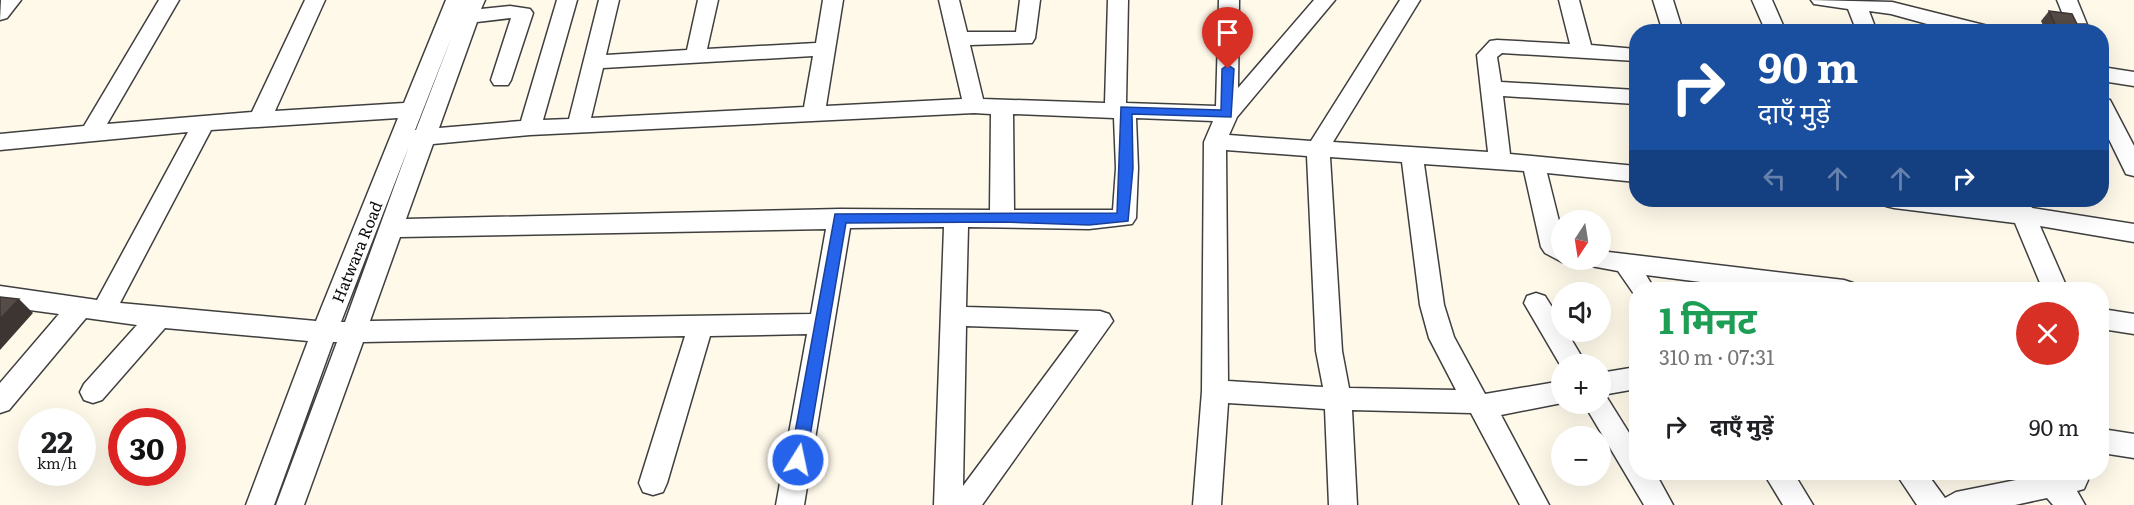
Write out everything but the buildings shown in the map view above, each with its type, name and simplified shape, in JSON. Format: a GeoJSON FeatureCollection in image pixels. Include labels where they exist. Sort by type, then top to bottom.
{"type":"FeatureCollection","features":[{"type":"Feature","properties":{"kind":"street"},"geometry":{"type":"LineString","coordinates":[[0,14],[11,0]]}},
{"type":"Feature","properties":{"kind":"street"},"geometry":{"type":"LineString","coordinates":[[91,133],[170,0]]}},
{"type":"Feature","properties":{"kind":"street"},"geometry":{"type":"LineString","coordinates":[[260,119],[315,0]]}},
{"type":"Feature","properties":{"kind":"street"},"geometry":{"type":"LineString","coordinates":[[530,128],[567,0]]}},
{"type":"Feature","properties":{"kind":"street"},"geometry":{"type":"LineString","coordinates":[[578,126],[609,0]]}},
{"type":"Feature","properties":{"kind":"street"},"geometry":{"type":"LineString","coordinates":[[696,54],[708,0]]}},
{"type":"Feature","properties":{"kind":"street"},"geometry":{"type":"LineString","coordinates":[[814,114],[833,0]]}},
{"type":"Feature","properties":{"kind":"street"},"geometry":{"type":"LineString","coordinates":[[950,0],[974,106]]}},
{"type":"Feature","properties":{"kind":"street"},"geometry":{"type":"LineString","coordinates":[[958,39],[1025,38],[1030,0]]}},
{"type":"Feature","properties":{"kind":"street"},"geometry":{"type":"LineString","coordinates":[[391,228],[840,218],[1002,217],[1089,220],[1124,218],[1127,168],[1120,110],[1118,0]]}},
{"type":"Feature","properties":{"kind":"street"},"geometry":{"type":"LineString","coordinates":[[1227,114],[1229,0]]}},
{"type":"Feature","properties":{"kind":"street"},"geometry":{"type":"LineString","coordinates":[[1207,505],[1215,391],[1215,142],[1227,114],[1325,0]]}},
{"type":"Feature","properties":{"kind":"street"},"geometry":{"type":"LineString","coordinates":[[1343,505],[1338,399],[1329,351],[1318,148],[1410,0]]}},
{"type":"Feature","properties":{"kind":"street"},"geometry":{"type":"LineString","coordinates":[[1569,0],[1582,51]]}},
{"type":"Feature","properties":{"kind":"street"},"geometry":{"type":"LineString","coordinates":[[1663,0],[1670,24]]}},
{"type":"Feature","properties":{"kind":"street"},"geometry":{"type":"LineString","coordinates":[[1762,0],[1772,24]]}},
{"type":"Feature","properties":{"kind":"street"},"geometry":{"type":"LineString","coordinates":[[1821,0],[1892,8],[1934,24]]}},
{"type":"Feature","properties":{"kind":"street"},"geometry":{"type":"LineString","coordinates":[[1933,0],[1941,24]]}},
{"type":"Feature","properties":{"kind":"street"},"geometry":{"type":"LineString","coordinates":[[2067,0],[2076,24]]}},
{"type":"Feature","properties":{"kind":"street"},"geometry":{"type":"LineString","coordinates":[[1856,4],[1864,24]]}},
{"type":"Feature","properties":{"kind":"street"},"geometry":{"type":"LineString","coordinates":[[290,505],[351,332],[391,228],[413,138],[467,6],[523,13],[501,80]]}},
{"type":"Feature","properties":{"kind":"street","name":"Hatwara Road"},"geometry":{"type":"LineString","coordinates":[[260,505],[324,332],[413,138],[413,110],[467,6]]}},
{"type":"Feature","properties":{"kind":"street"},"geometry":{"type":"LineString","coordinates":[[1500,161],[1487,55],[1492,47],[1629,54]]}},
{"type":"Feature","properties":{"kind":"street"},"geometry":{"type":"LineString","coordinates":[[593,62],[696,54],[825,49]]}},
{"type":"Feature","properties":{"kind":"street"},"geometry":{"type":"LineString","coordinates":[[2109,75],[2134,79]]}},
{"type":"Feature","properties":{"kind":"street"},"geometry":{"type":"LineString","coordinates":[[1492,88],[1629,98]]}},
{"type":"Feature","properties":{"kind":"street"},"geometry":{"type":"LineString","coordinates":[[413,138],[530,128],[974,106],[1227,114]]}},
{"type":"Feature","properties":{"kind":"street"},"geometry":{"type":"LineString","coordinates":[[1002,107],[1002,217]]}},
{"type":"Feature","properties":{"kind":"street"},"geometry":{"type":"LineString","coordinates":[[0,142],[204,123],[413,110]]}},
{"type":"Feature","properties":{"kind":"street"},"geometry":{"type":"LineString","coordinates":[[0,402],[92,308],[204,123]]}},
{"type":"Feature","properties":{"kind":"street"},"geometry":{"type":"LineString","coordinates":[[2109,129],[2134,168]]}},
{"type":"Feature","properties":{"kind":"street"},"geometry":{"type":"LineString","coordinates":[[1215,142],[1500,161],[1629,173]]}},
{"type":"Feature","properties":{"kind":"street"},"geometry":{"type":"LineString","coordinates":[[1412,155],[1432,305],[1442,338],[1535,505]]}},
{"type":"Feature","properties":{"kind":"street"},"geometry":{"type":"LineString","coordinates":[[1534,165],[1551,238]]}},
{"type":"Feature","properties":{"kind":"street"},"geometry":{"type":"LineString","coordinates":[[2020,207],[2134,233]]}},
{"type":"Feature","properties":{"kind":"street"},"geometry":{"type":"LineString","coordinates":[[2020,207],[2053,282]]}},
{"type":"Feature","properties":{"kind":"street"},"geometry":{"type":"LineString","coordinates":[[790,505],[840,218]]}},
{"type":"Feature","properties":{"kind":"street"},"geometry":{"type":"LineString","coordinates":[[948,505],[956,218]]}},
{"type":"Feature","properties":{"kind":"street"},"geometry":{"type":"LineString","coordinates":[[1611,261],[1747,282]]}},
{"type":"Feature","properties":{"kind":"street"},"geometry":{"type":"LineString","coordinates":[[1625,262],[1638,282]]}},
{"type":"Feature","properties":{"kind":"street"},"geometry":{"type":"LineString","coordinates":[[0,296],[159,318],[324,332],[701,324],[821,324]]}},
{"type":"Feature","properties":{"kind":"street"},"geometry":{"type":"LineString","coordinates":[[1536,303],[1567,354]]}},
{"type":"Feature","properties":{"kind":"street"},"geometry":{"type":"LineString","coordinates":[[953,316],[1100,321],[965,505]]}},
{"type":"Feature","properties":{"kind":"street"},"geometry":{"type":"LineString","coordinates":[[93,392],[159,318]]}},
{"type":"Feature","properties":{"kind":"street"},"geometry":{"type":"LineString","coordinates":[[2109,320],[2134,324]]}},
{"type":"Feature","properties":{"kind":"street"},"geometry":{"type":"LineString","coordinates":[[653,483],[701,324]]}},
{"type":"Feature","properties":{"kind":"street"},"geometry":{"type":"LineString","coordinates":[[1611,382],[1629,379]]}},
{"type":"Feature","properties":{"kind":"street"},"geometry":{"type":"LineString","coordinates":[[1215,391],[1479,405],[1551,394]]}},
{"type":"Feature","properties":{"kind":"street"},"geometry":{"type":"LineString","coordinates":[[1603,414],[1629,457]]}},
{"type":"Feature","properties":{"kind":"street"},"geometry":{"type":"LineString","coordinates":[[2109,442],[2134,446]]}},
{"type":"Feature","properties":{"kind":"street"},"geometry":{"type":"LineString","coordinates":[[1644,480],[1659,505]]}},
{"type":"Feature","properties":{"kind":"street"},"geometry":{"type":"LineString","coordinates":[[1782,480],[1799,505]]}},
{"type":"Feature","properties":{"kind":"street"},"geometry":{"type":"LineString","coordinates":[[1915,480],[1934,505]]}},
{"type":"Feature","properties":{"kind":"street"},"geometry":{"type":"LineString","coordinates":[[1956,505],[2041,480]]}},
{"type":"Feature","properties":{"kind":"street"},"geometry":{"type":"LineString","coordinates":[[2057,480],[2071,505]]}},
{"type":"Feature","properties":{"kind":"route"},"geometry":{"type":"LineString","coordinates":[[798,460],[840,218],[1002,217],[1089,220],[1124,218],[1127,168],[1125,110],[1227,114],[1228,69]]}}]}
